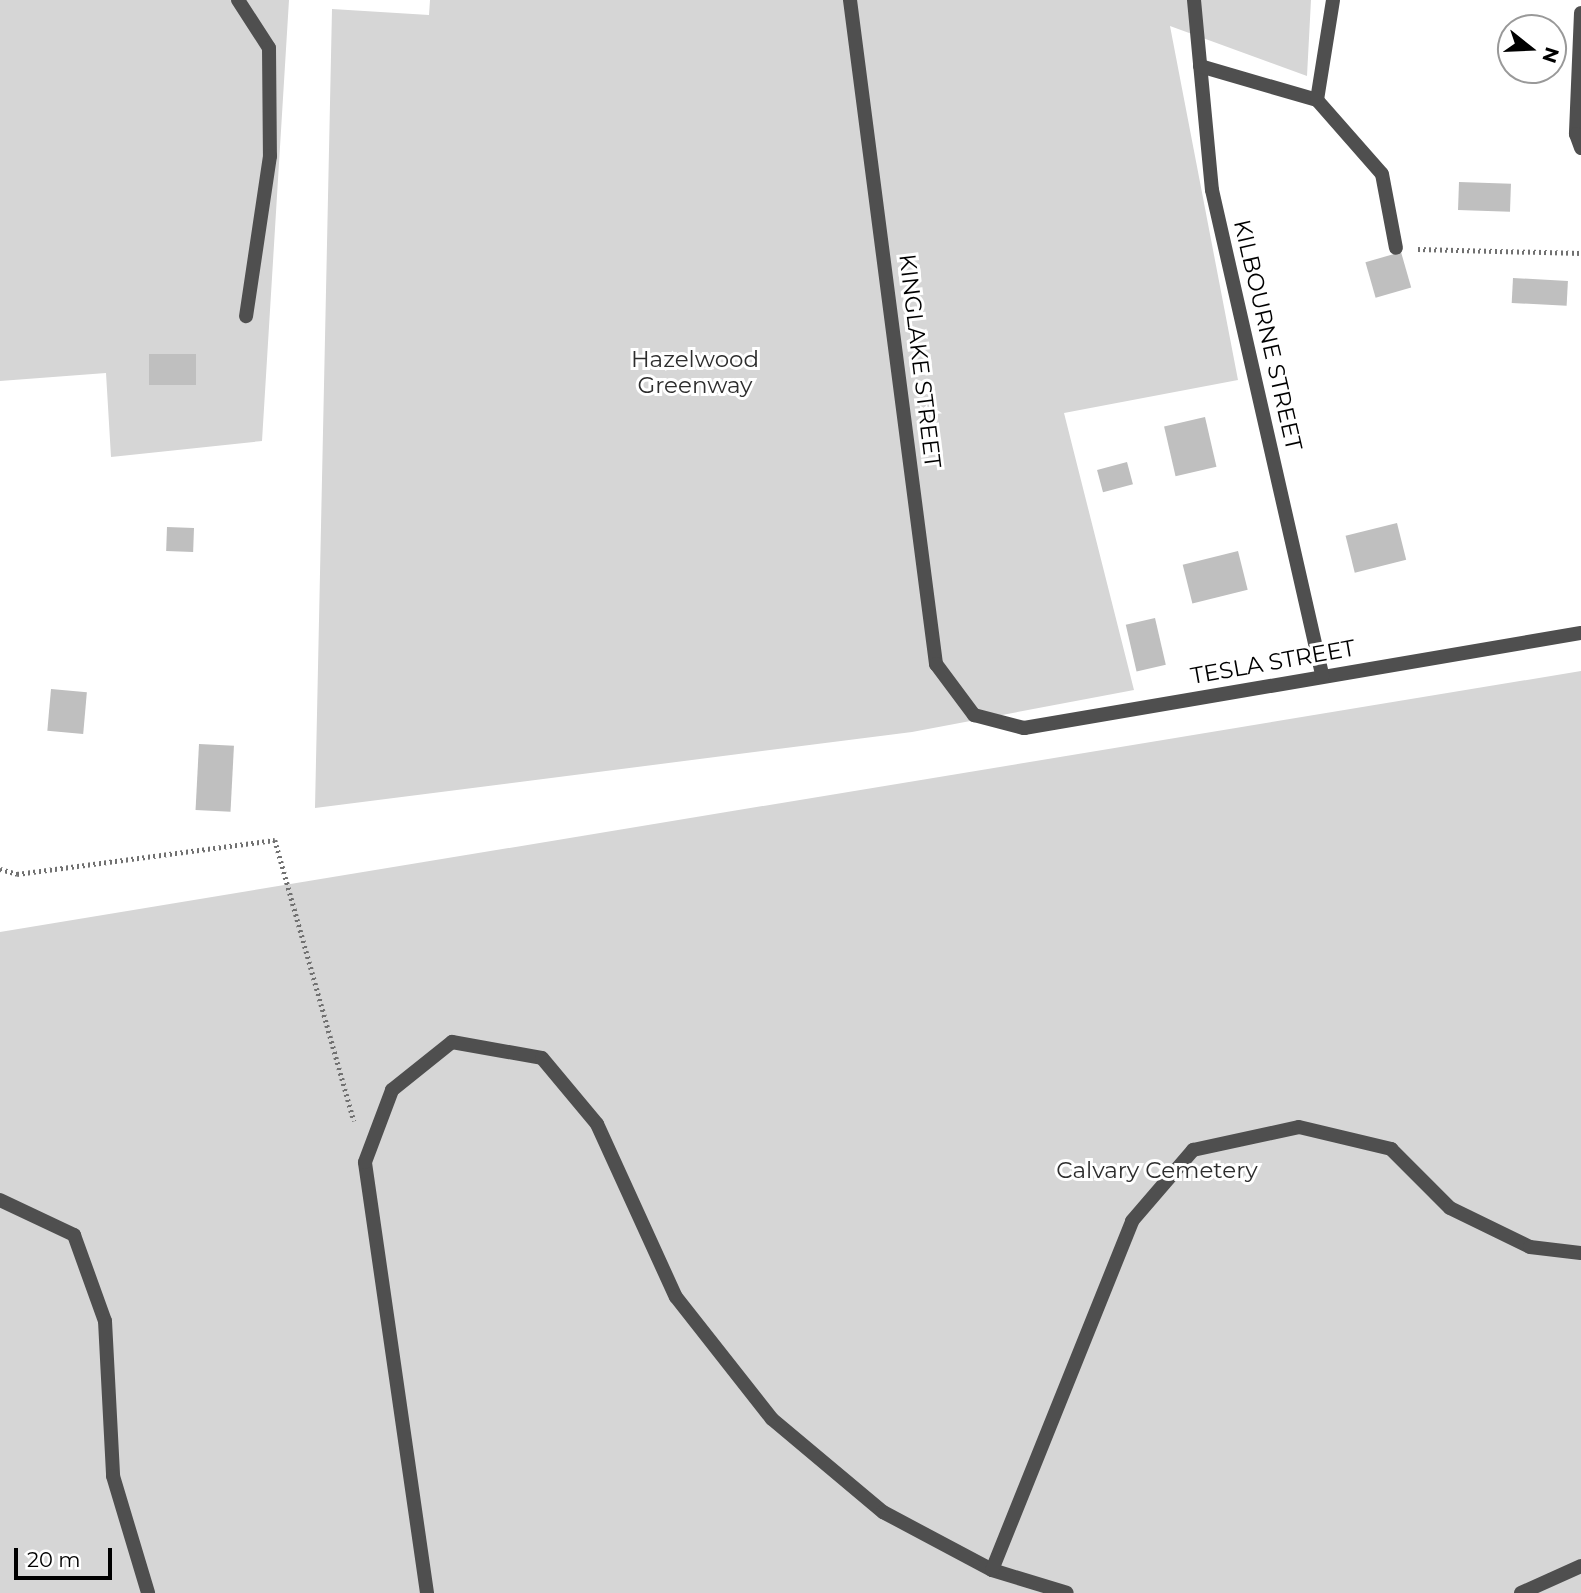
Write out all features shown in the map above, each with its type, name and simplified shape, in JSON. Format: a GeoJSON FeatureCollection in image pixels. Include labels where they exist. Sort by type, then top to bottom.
{"type":"FeatureCollection","features":[{"type":"Feature","properties":{"kind":"street"},"geometry":{"type":"LineString","coordinates":[[238,0],[269,48],[270,156],[246,316]]}},
{"type":"Feature","properties":{"kind":"street"},"geometry":{"type":"LineString","coordinates":[[841,0],[854,19]]}},
{"type":"Feature","properties":{"kind":"street","name":"KINGLAKE STREET"},"geometry":{"type":"LineString","coordinates":[[850,0],[936,664],[974,715]]}},
{"type":"Feature","properties":{"kind":"street","name":"KILBOURNE STREET"},"geometry":{"type":"LineString","coordinates":[[1194,0],[1212,190],[1322,676]]}},
{"type":"Feature","properties":{"kind":"street"},"geometry":{"type":"LineString","coordinates":[[1317,100],[1333,0]]}},
{"type":"Feature","properties":{"kind":"street"},"geometry":{"type":"LineString","coordinates":[[1581,13],[1576,134],[1581,148]]}},
{"type":"Feature","properties":{"kind":"street"},"geometry":{"type":"LineString","coordinates":[[1200,66],[1317,100],[1382,174],[1396,248]]}},
{"type":"Feature","properties":{"kind":"street","name":"TESLA STREET"},"geometry":{"type":"LineString","coordinates":[[974,715],[1024,728],[1581,634]]}},
{"type":"Feature","properties":{"kind":"street"},"geometry":{"type":"LineString","coordinates":[[427,1593],[365,1162],[392,1090],[452,1042],[542,1058],[597,1124],[676,1297],[772,1419],[883,1512],[992,1570],[1067,1593]]}},
{"type":"Feature","properties":{"kind":"street"},"geometry":{"type":"LineString","coordinates":[[992,1570],[1132,1221],[1193,1150],[1298,1127],[1391,1149],[1450,1208],[1530,1247],[1581,1253]]}},
{"type":"Feature","properties":{"kind":"street"},"geometry":{"type":"LineString","coordinates":[[0,1200],[74,1235],[104,1321],[113,1476],[148,1593]]}},
{"type":"Feature","properties":{"kind":"street"},"geometry":{"type":"LineString","coordinates":[[1521,1593],[1581,1566]]}},
{"type":"Feature","properties":{"kind":"path"},"geometry":{"type":"LineString","coordinates":[[1396,248],[1581,253]]}},
{"type":"Feature","properties":{"kind":"path"},"geometry":{"type":"LineString","coordinates":[[0,869],[17,874],[275,840],[365,1162]]}},
{"type":"Feature","properties":{"kind":"green space"},"geometry":{"type":"Polygon","coordinates":[[[0,0],[289,0],[262,441],[111,457],[106,373],[0,381],[0,0]]]}},
{"type":"Feature","properties":{"kind":"green space","name":"Hazelwood Greenway"},"geometry":{"type":"Polygon","coordinates":[[[430,0],[1311,0],[1307,76],[1170,26],[1238,380],[1064,413],[1134,690],[912,732],[315,808],[332,9],[429,15],[430,0]]]}},
{"type":"Feature","properties":{"kind":"green space","name":"Calvary Cemetery"},"geometry":{"type":"Polygon","coordinates":[[[1581,671],[1581,1593],[0,1593],[0,932],[1581,671]]]}},
{"type":"Feature","properties":{"kind":"building"},"geometry":{"type":"Polygon","coordinates":[[[1459,182],[1511,184],[1510,212],[1458,210],[1459,182]]]}},
{"type":"Feature","properties":{"kind":"building"},"geometry":{"type":"Polygon","coordinates":[[[1401,252],[1411,288],[1376,298],[1365,262],[1401,252]]]}},
{"type":"Feature","properties":{"kind":"building"},"geometry":{"type":"Polygon","coordinates":[[[1513,278],[1568,281],[1567,306],[1512,303],[1513,278]]]}},
{"type":"Feature","properties":{"kind":"building"},"geometry":{"type":"Polygon","coordinates":[[[149,354],[196,354],[196,385],[149,385],[149,354]]]}},
{"type":"Feature","properties":{"kind":"building"},"geometry":{"type":"Polygon","coordinates":[[[1205,417],[1216,467],[1176,476],[1164,426],[1205,417]]]}},
{"type":"Feature","properties":{"kind":"building"},"geometry":{"type":"Polygon","coordinates":[[[1127,462],[1133,484],[1103,492],[1097,470],[1127,462]]]}},
{"type":"Feature","properties":{"kind":"building"},"geometry":{"type":"Polygon","coordinates":[[[1397,523],[1406,560],[1355,573],[1346,536],[1397,523]]]}},
{"type":"Feature","properties":{"kind":"building"},"geometry":{"type":"Polygon","coordinates":[[[167,527],[194,528],[193,552],[166,551],[167,527]]]}},
{"type":"Feature","properties":{"kind":"building"},"geometry":{"type":"Polygon","coordinates":[[[1238,551],[1248,590],[1192,604],[1183,565],[1238,551]]]}},
{"type":"Feature","properties":{"kind":"building"},"geometry":{"type":"Polygon","coordinates":[[[1155,618],[1166,665],[1137,672],[1126,625],[1155,618]]]}},
{"type":"Feature","properties":{"kind":"building"},"geometry":{"type":"Polygon","coordinates":[[[51,689],[87,692],[83,734],[47,731],[51,689]]]}},
{"type":"Feature","properties":{"kind":"building"},"geometry":{"type":"Polygon","coordinates":[[[199,744],[234,746],[230,812],[196,810],[199,744]]]}}]}
